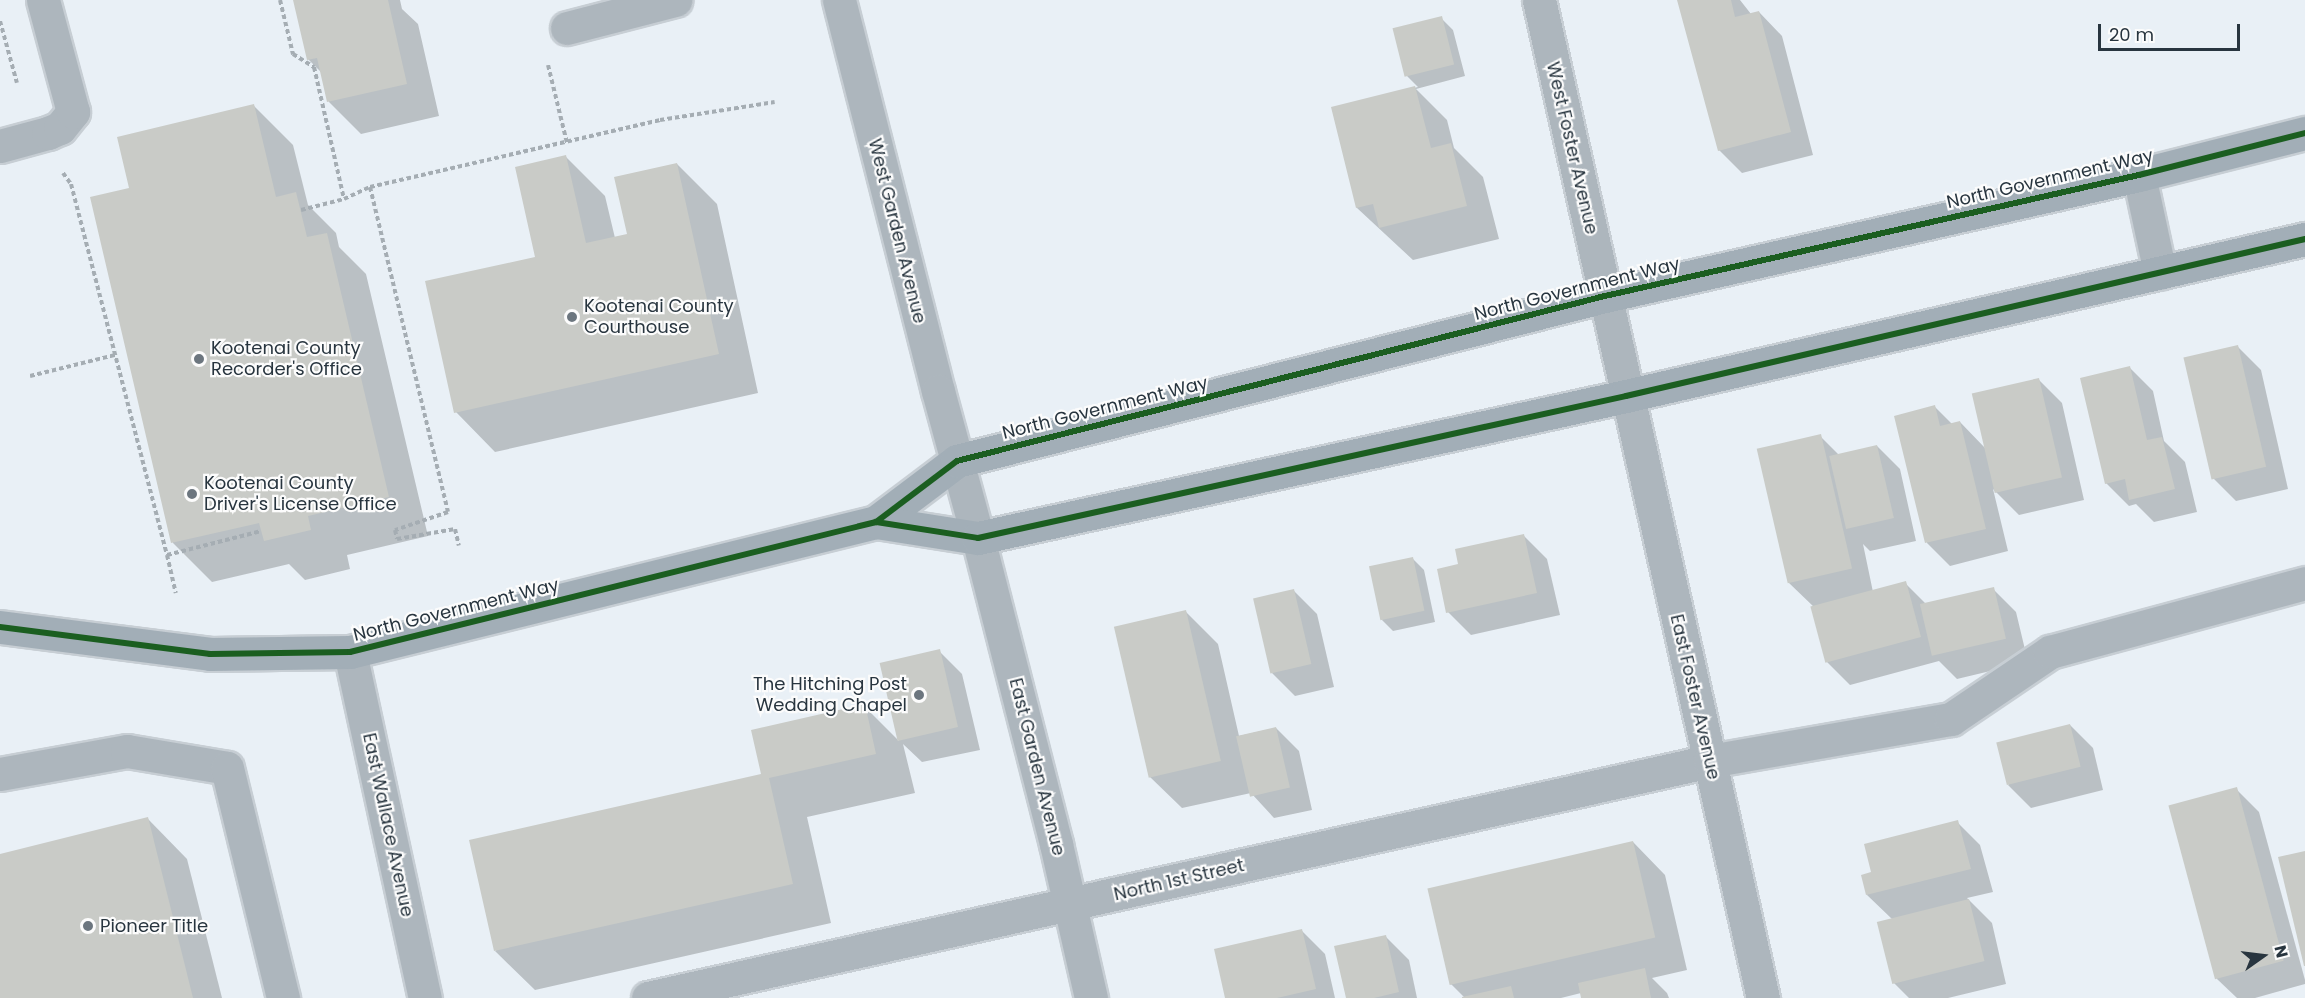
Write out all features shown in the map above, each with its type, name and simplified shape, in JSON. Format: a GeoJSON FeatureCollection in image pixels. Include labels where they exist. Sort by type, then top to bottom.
{"type":"FeatureCollection","features":[{"type":"Feature","properties":{"kind":"main road","name":"North Government Way"},"geometry":{"type":"LineString","coordinates":[[876,522],[957,461],[1605,296],[2139,175],[2305,133]]}},
{"type":"Feature","properties":{"kind":"main road","name":"North Government Way"},"geometry":{"type":"LineString","coordinates":[[0,627],[210,654],[350,652],[876,522],[978,538],[1626,396],[2305,239]]}},
{"type":"Feature","properties":{"kind":"street"},"geometry":{"type":"LineString","coordinates":[[0,146],[48,134],[60,128],[73,112],[43,0]]}},
{"type":"Feature","properties":{"kind":"street"},"geometry":{"type":"LineString","coordinates":[[567,28],[675,0]]}},
{"type":"Feature","properties":{"kind":"street","name":"West Garden Avenue"},"geometry":{"type":"LineString","coordinates":[[839,0],[978,538]]}},
{"type":"Feature","properties":{"kind":"street","name":"West Foster Avenue"},"geometry":{"type":"LineString","coordinates":[[1539,0],[1605,296]]}},
{"type":"Feature","properties":{"kind":"street","name":"North Government Way"},"geometry":{"type":"LineString","coordinates":[[2139,175],[2160,273]]}},
{"type":"Feature","properties":{"kind":"street","name":"North Government Way"},"geometry":{"type":"LineString","coordinates":[[1605,296],[1626,396]]}},
{"type":"Feature","properties":{"kind":"street","name":"East Foster Avenue"},"geometry":{"type":"LineString","coordinates":[[1626,396],[1764,998]]}},
{"type":"Feature","properties":{"kind":"street","name":"East Garden Avenue"},"geometry":{"type":"LineString","coordinates":[[978,538],[1071,905],[1091,998]]}},
{"type":"Feature","properties":{"kind":"street","name":"North 1st Street"},"geometry":{"type":"LineString","coordinates":[[648,998],[769,985],[1071,905],[1710,761],[1951,719],[2050,652],[2305,584]]}},
{"type":"Feature","properties":{"kind":"street","name":"East Wallace Avenue"},"geometry":{"type":"LineString","coordinates":[[350,652],[425,998]]}},
{"type":"Feature","properties":{"kind":"street"},"geometry":{"type":"LineString","coordinates":[[0,774],[127,751],[227,768],[283,998]]}},
{"type":"Feature","properties":{"kind":"path"},"geometry":{"type":"LineString","coordinates":[[280,0],[293,54],[314,67],[344,199]]}},
{"type":"Feature","properties":{"kind":"path"},"geometry":{"type":"LineString","coordinates":[[0,21],[17,83]]}},
{"type":"Feature","properties":{"kind":"path"},"geometry":{"type":"LineString","coordinates":[[546,55],[567,143]]}},
{"type":"Feature","properties":{"kind":"path"},"geometry":{"type":"LineString","coordinates":[[301,210],[344,199],[370,187],[660,120],[775,102]]}},
{"type":"Feature","properties":{"kind":"path"},"geometry":{"type":"LineString","coordinates":[[60,169],[71,184],[176,593]]}},
{"type":"Feature","properties":{"kind":"path"},"geometry":{"type":"LineString","coordinates":[[370,187],[448,512],[395,530],[397,539],[455,529],[459,546]]}},
{"type":"Feature","properties":{"kind":"path"},"geometry":{"type":"LineString","coordinates":[[30,376],[115,355]]}},
{"type":"Feature","properties":{"kind":"path"},"geometry":{"type":"LineString","coordinates":[[167,555],[261,531]]}},
{"type":"Feature","properties":{"kind":"building"},"geometry":{"type":"Polygon","coordinates":[[[293,0],[388,0],[407,84],[327,102],[317,58],[307,60],[293,0]]]}},
{"type":"Feature","properties":{"kind":"building"},"geometry":{"type":"Polygon","coordinates":[[[1677,0],[1731,0],[1735,17],[1759,11],[1791,132],[1718,151],[1677,0]]]}},
{"type":"Feature","properties":{"kind":"building"},"geometry":{"type":"Polygon","coordinates":[[[1442,16],[1454,65],[1405,77],[1393,28],[1442,16]]]}},
{"type":"Feature","properties":{"kind":"building"},"geometry":{"type":"Polygon","coordinates":[[[1415,86],[1431,148],[1451,143],[1467,206],[1379,228],[1373,204],[1356,208],[1331,107],[1415,86]]]}},
{"type":"Feature","properties":{"kind":"building"},"geometry":{"type":"Polygon","coordinates":[[[254,104],[276,197],[296,192],[307,237],[327,233],[389,497],[308,516],[311,530],[264,541],[259,523],[171,543],[90,197],[129,188],[117,137],[254,104]]]}},
{"type":"Feature","properties":{"kind":"building","name":"Kootenai County Courthouse"},"geometry":{"type":"Polygon","coordinates":[[[566,155],[586,243],[627,234],[614,177],[677,163],[719,354],[454,413],[425,281],[535,257],[515,167],[566,155]]]}},
{"type":"Feature","properties":{"kind":"building"},"geometry":{"type":"Polygon","coordinates":[[[2238,345],[2266,467],[2212,479],[2183,358],[2238,345]]]}},
{"type":"Feature","properties":{"kind":"building"},"geometry":{"type":"Polygon","coordinates":[[[2130,366],[2147,440],[2162,437],[2175,489],[2129,500],[2125,479],[2105,484],[2080,378],[2130,366]]]}},
{"type":"Feature","properties":{"kind":"building"},"geometry":{"type":"Polygon","coordinates":[[[2039,378],[2062,477],[1995,493],[1972,394],[2039,378]]]}},
{"type":"Feature","properties":{"kind":"building"},"geometry":{"type":"Polygon","coordinates":[[[1935,405],[1940,426],[1960,421],[1986,529],[1925,543],[1894,416],[1935,405]]]}},
{"type":"Feature","properties":{"kind":"building"},"geometry":{"type":"Polygon","coordinates":[[[1821,434],[1852,568],[1788,583],[1757,449],[1821,434]]]}},
{"type":"Feature","properties":{"kind":"building"},"geometry":{"type":"Polygon","coordinates":[[[1877,445],[1894,518],[1846,529],[1829,456],[1877,445]]]}},
{"type":"Feature","properties":{"kind":"building"},"geometry":{"type":"Polygon","coordinates":[[[1524,534],[1537,593],[1446,613],[1437,569],[1458,564],[1455,549],[1524,534]]]}},
{"type":"Feature","properties":{"kind":"building"},"geometry":{"type":"Polygon","coordinates":[[[1413,557],[1424,611],[1380,620],[1369,566],[1413,557]]]}},
{"type":"Feature","properties":{"kind":"building"},"geometry":{"type":"Polygon","coordinates":[[[1906,581],[1921,637],[1825,663],[1810,607],[1906,581]]]}},
{"type":"Feature","properties":{"kind":"building"},"geometry":{"type":"Polygon","coordinates":[[[1994,587],[2006,639],[1932,656],[1920,604],[1994,587]]]}},
{"type":"Feature","properties":{"kind":"building"},"geometry":{"type":"Polygon","coordinates":[[[1294,589],[1311,664],[1270,673],[1253,598],[1294,589]]]}},
{"type":"Feature","properties":{"kind":"building"},"geometry":{"type":"Polygon","coordinates":[[[1186,610],[1221,761],[1149,778],[1114,627],[1186,610]]]}},
{"type":"Feature","properties":{"kind":"building","name":"The Hitching Post Wedding Chapel"},"geometry":{"type":"Polygon","coordinates":[[[940,649],[958,727],[898,741],[880,663],[940,649]]]}},
{"type":"Feature","properties":{"kind":"building"},"geometry":{"type":"Polygon","coordinates":[[[865,704],[876,754],[769,778],[793,884],[494,951],[469,840],[761,774],[751,730],[865,704]]]}},
{"type":"Feature","properties":{"kind":"building"},"geometry":{"type":"Polygon","coordinates":[[[2070,724],[2081,767],[2007,785],[1996,742],[2070,724]]]}},
{"type":"Feature","properties":{"kind":"building"},"geometry":{"type":"Polygon","coordinates":[[[1276,727],[1290,787],[1250,797],[1236,736],[1276,727]]]}},
{"type":"Feature","properties":{"kind":"building"},"geometry":{"type":"Polygon","coordinates":[[[2237,787],[2284,961],[2215,979],[2168,805],[2237,787]]]}},
{"type":"Feature","properties":{"kind":"building","name":"Pioneer Title"},"geometry":{"type":"Polygon","coordinates":[[[148,817],[193,998],[0,998],[0,854],[148,817]]]}},
{"type":"Feature","properties":{"kind":"building"},"geometry":{"type":"Polygon","coordinates":[[[1958,820],[1971,869],[1866,895],[1861,875],[1871,872],[1864,844],[1958,820]]]}},
{"type":"Feature","properties":{"kind":"building"},"geometry":{"type":"Polygon","coordinates":[[[1633,841],[1655,937],[1450,985],[1427,888],[1633,841]]]}},
{"type":"Feature","properties":{"kind":"building"},"geometry":{"type":"Polygon","coordinates":[[[2305,851],[2305,966],[2304,966],[2278,857],[2305,851]]]}},
{"type":"Feature","properties":{"kind":"building"},"geometry":{"type":"Polygon","coordinates":[[[1969,899],[1984,961],[1892,984],[1877,922],[1969,899]]]}},
{"type":"Feature","properties":{"kind":"building"},"geometry":{"type":"Polygon","coordinates":[[[1302,929],[1316,989],[1277,998],[1225,998],[1214,949],[1302,929]]]}},
{"type":"Feature","properties":{"kind":"building"},"geometry":{"type":"Polygon","coordinates":[[[1386,935],[1399,992],[1374,998],[1346,998],[1334,946],[1386,935]]]}},
{"type":"Feature","properties":{"kind":"building"},"geometry":{"type":"Polygon","coordinates":[[[1645,968],[1651,998],[1581,998],[1578,983],[1645,968]]]}},
{"type":"Feature","properties":{"kind":"building"},"geometry":{"type":"Polygon","coordinates":[[[1511,986],[1514,998],[1462,998],[1462,997],[1511,986]]]}},
{"type":"Feature","properties":{"kind":"cycle path"},"geometry":{"type":"LineString","coordinates":[[876,522],[957,461],[1605,296],[2139,175],[2305,133]]}},
{"type":"Feature","properties":{"kind":"cycle path"},"geometry":{"type":"LineString","coordinates":[[0,627],[210,654],[350,652],[876,522],[978,538],[1626,396],[2305,239]]}},
{"type":"Feature","properties":{"kind":"place","name":"Kootenai County Courthouse"},"geometry":{"type":"Point","coordinates":[572,317]}},
{"type":"Feature","properties":{"kind":"place","name":"Kootenai County Recorder's Office"},"geometry":{"type":"Point","coordinates":[199,359]}},
{"type":"Feature","properties":{"kind":"place","name":"Kootenai County Driver's License Office"},"geometry":{"type":"Point","coordinates":[192,494]}},
{"type":"Feature","properties":{"kind":"place","name":"The Hitching Post Wedding Chapel"},"geometry":{"type":"Point","coordinates":[919,695]}},
{"type":"Feature","properties":{"kind":"place","name":"Pioneer Title"},"geometry":{"type":"Point","coordinates":[88,926]}}]}
